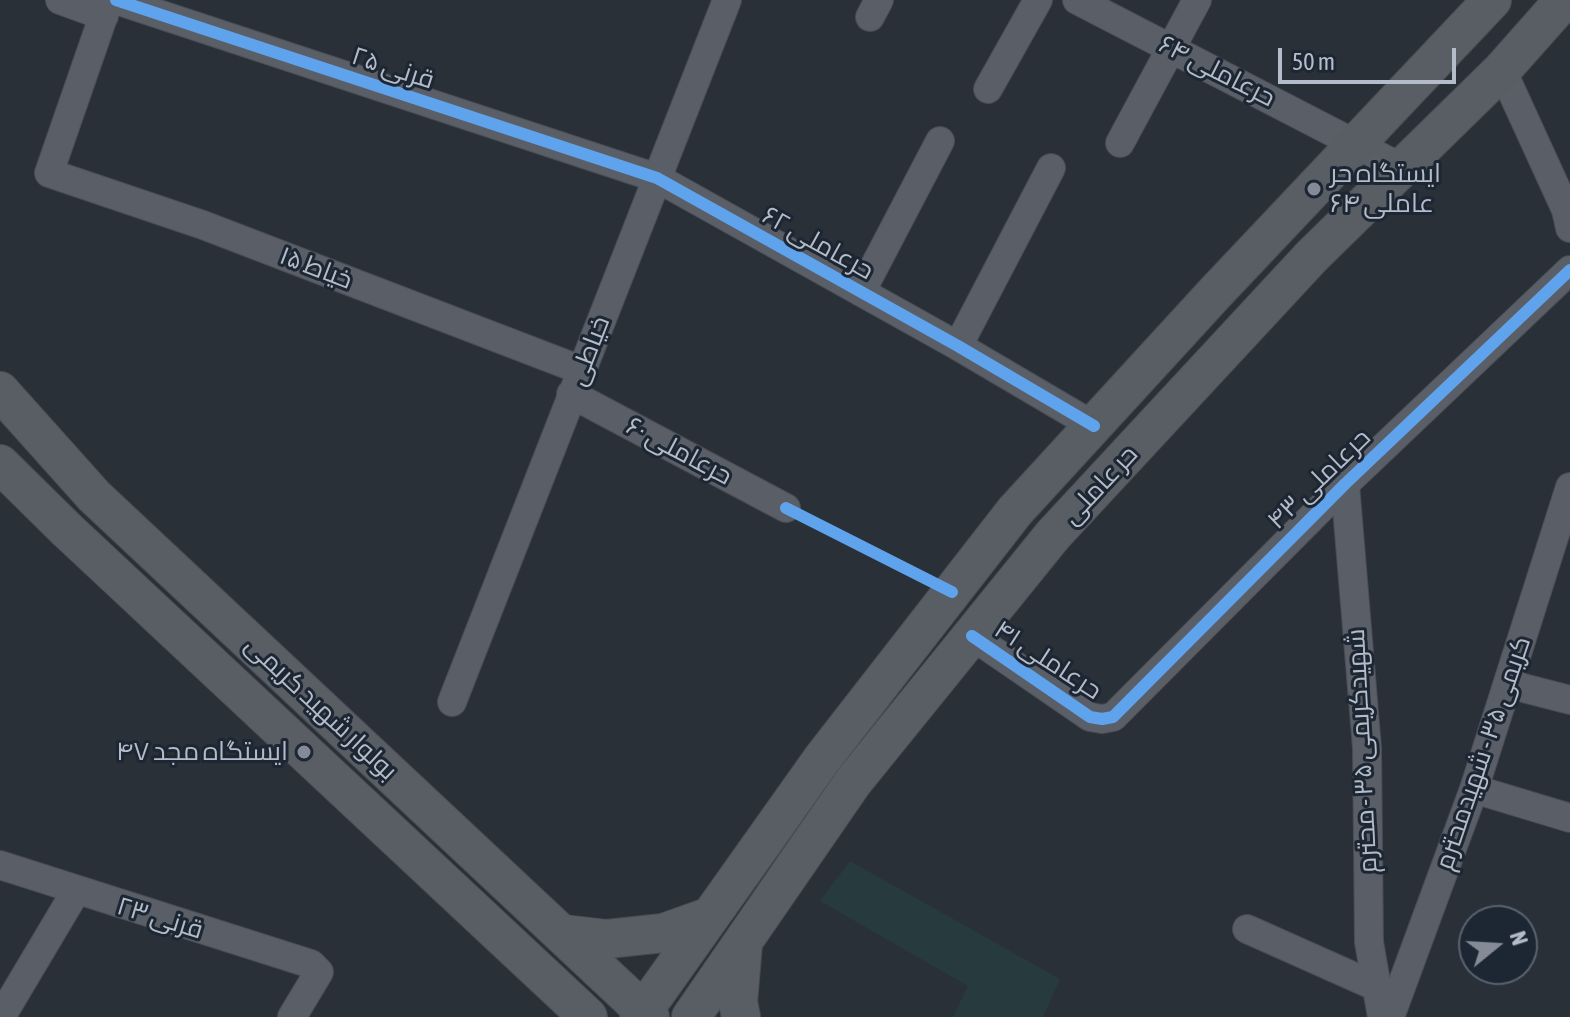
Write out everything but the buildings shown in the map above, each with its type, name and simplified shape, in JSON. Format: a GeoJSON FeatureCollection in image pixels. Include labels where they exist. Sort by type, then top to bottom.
{"type":"FeatureCollection","features":[{"type":"Feature","properties":{"kind":"main road","name":"حر عاملی"},"geometry":{"type":"LineString","coordinates":[[644,1015],[708,917],[822,759],[1015,511],[1492,0]]}},
{"type":"Feature","properties":{"kind":"main road","name":"حر عاملی"},"geometry":{"type":"LineString","coordinates":[[691,1017],[853,782],[1053,535],[1312,256],[1502,70],[1564,0]]}},
{"type":"Feature","properties":{"kind":"main road"},"geometry":{"type":"LineString","coordinates":[[1564,0],[1570,3]]}},
{"type":"Feature","properties":{"kind":"main road","name":"بولوار شهید کریمی"},"geometry":{"type":"LineString","coordinates":[[0,391],[94,496],[563,934],[644,1015]]}},
{"type":"Feature","properties":{"kind":"main road","name":"بولوار شهید کریمی"},"geometry":{"type":"LineString","coordinates":[[0,464],[556,1000],[588,1017]]}},
{"type":"Feature","properties":{"kind":"main road"},"geometry":{"type":"LineString","coordinates":[[563,934],[607,939],[663,933],[708,917]]}},
{"type":"Feature","properties":{"kind":"main road"},"geometry":{"type":"LineString","coordinates":[[741,1017],[738,1002],[743,941]]}},
{"type":"Feature","properties":{"kind":"street","name":"قرنی ۲۵"},"geometry":{"type":"LineString","coordinates":[[60,0],[110,5],[657,178]]}},
{"type":"Feature","properties":{"kind":"street","name":"خیاطی"},"geometry":{"type":"LineString","coordinates":[[452,702],[727,0]]}},
{"type":"Feature","properties":{"kind":"street"},"geometry":{"type":"LineString","coordinates":[[988,89],[1038,0]]}},
{"type":"Feature","properties":{"kind":"street","name":"حرعاملی ۶۴"},"geometry":{"type":"LineString","coordinates":[[1077,0],[1402,168]]}},
{"type":"Feature","properties":{"kind":"street"},"geometry":{"type":"LineString","coordinates":[[1120,143],[1197,0]]}},
{"type":"Feature","properties":{"kind":"street","name":"خیاط ۱۵"},"geometry":{"type":"LineString","coordinates":[[110,5],[49,173],[203,225],[576,382]]}},
{"type":"Feature","properties":{"kind":"street"},"geometry":{"type":"LineString","coordinates":[[1502,70],[1566,210],[1570,228]]}},
{"type":"Feature","properties":{"kind":"street"},"geometry":{"type":"LineString","coordinates":[[861,292],[940,141]]}},
{"type":"Feature","properties":{"kind":"street"},"geometry":{"type":"LineString","coordinates":[[958,346],[1051,168]]}},
{"type":"Feature","properties":{"kind":"street","name":"حرعاملی ۶۲"},"geometry":{"type":"LineString","coordinates":[[657,178],[958,346],[1094,426]]}},
{"type":"Feature","properties":{"kind":"street","name":"حرعاملی ۴۳"},"geometry":{"type":"LineString","coordinates":[[1102,719],[1113,717],[1345,484],[1570,270]]}},
{"type":"Feature","properties":{"kind":"street","name":"حرعاملی ۶۰"},"geometry":{"type":"LineString","coordinates":[[576,382],[786,508]]}},
{"type":"Feature","properties":{"kind":"street","name":"شهیدکریمی ۳۵ - محترم"},"geometry":{"type":"LineString","coordinates":[[1345,484],[1367,748],[1369,942],[1382,1017]]}},
{"type":"Feature","properties":{"kind":"street","name":"کریمی ۳۵ - شهیدمحترم"},"geometry":{"type":"LineString","coordinates":[[1390,1017],[1474,789],[1570,487]]}},
{"type":"Feature","properties":{"kind":"street","name":"حرعاملی ۴۱"},"geometry":{"type":"LineString","coordinates":[[972,636],[1090,717],[1102,719]]}},
{"type":"Feature","properties":{"kind":"street"},"geometry":{"type":"LineString","coordinates":[[1508,684],[1570,700]]}},
{"type":"Feature","properties":{"kind":"street"},"geometry":{"type":"LineString","coordinates":[[1474,789],[1570,818]]}},
{"type":"Feature","properties":{"kind":"street","name":"قرنی ۲۳"},"geometry":{"type":"LineString","coordinates":[[0,865],[311,964],[319,972],[292,1017]]}},
{"type":"Feature","properties":{"kind":"street"},"geometry":{"type":"LineString","coordinates":[[1,1017],[76,891]]}},
{"type":"Feature","properties":{"kind":"street"},"geometry":{"type":"LineString","coordinates":[[1247,929],[1377,987]]}},
{"type":"Feature","properties":{"kind":"green space"},"geometry":{"type":"Polygon","coordinates":[[[850,861],[1060,979],[1043,1017],[953,1017],[968,986],[820,901],[850,861]]]}},
{"type":"Feature","properties":{"kind":"cycle path"},"geometry":{"type":"LineString","coordinates":[[116,0],[657,178],[958,346],[1094,426]]}},
{"type":"Feature","properties":{"kind":"cycle path"},"geometry":{"type":"LineString","coordinates":[[972,636],[1090,717],[1113,717],[1345,484],[1570,270]]}},
{"type":"Feature","properties":{"kind":"cycle path"},"geometry":{"type":"LineString","coordinates":[[786,508],[952,592]]}},
{"type":"Feature","properties":{"kind":"place","name":"ایستگاه حر عاملی ۶۴"},"geometry":{"type":"Point","coordinates":[1314,189]}},
{"type":"Feature","properties":{"kind":"place","name":"ایستگاه مجد ۴۷"},"geometry":{"type":"Point","coordinates":[304,752]}}]}
